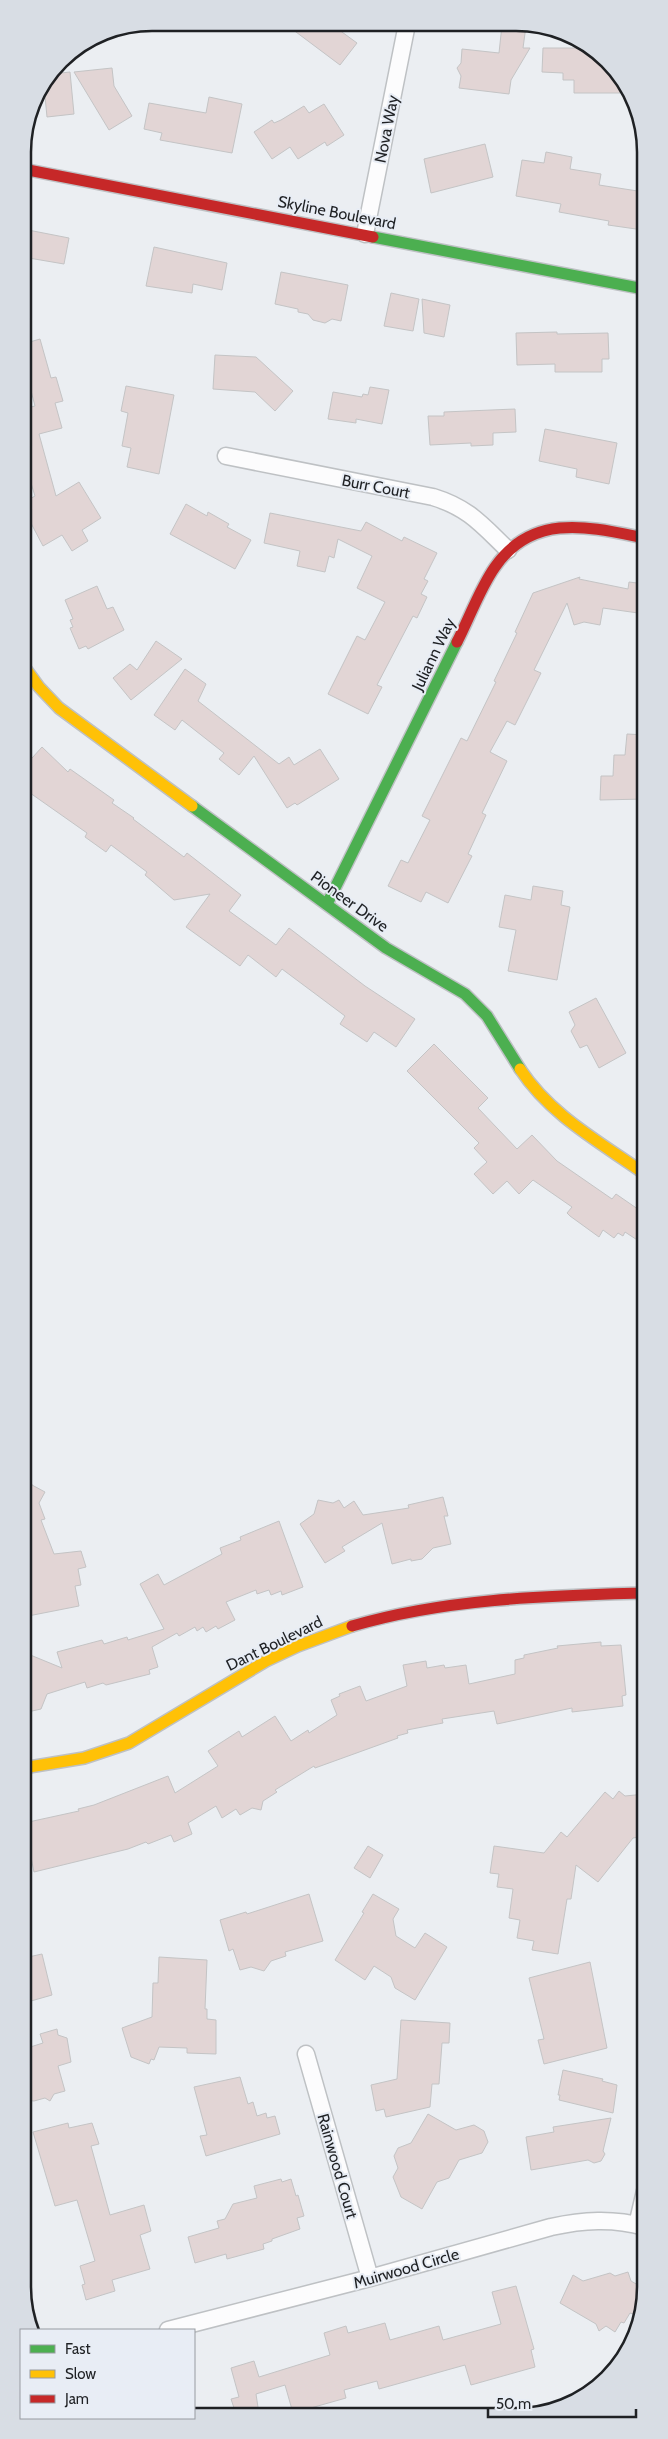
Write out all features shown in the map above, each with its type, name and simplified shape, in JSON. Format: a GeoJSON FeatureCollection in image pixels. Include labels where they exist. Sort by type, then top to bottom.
{"type":"FeatureCollection","features":[{"type":"Feature","properties":{"kind":"street","name":"Nova Way"},"geometry":{"type":"LineString","coordinates":[[365,234],[406,31]]}},
{"type":"Feature","properties":{"kind":"street","name":"Skyline Boulevard"},"geometry":{"type":"LineString","coordinates":[[32,171],[637,288]]}},
{"type":"Feature","properties":{"kind":"street","name":"Burr Court"},"geometry":{"type":"LineString","coordinates":[[226,456],[433,497],[452,503],[470,514],[508,550]]}},
{"type":"Feature","properties":{"kind":"street","name":"Juliann Way"},"geometry":{"type":"LineString","coordinates":[[326,904],[494,566],[508,550],[534,533],[557,526],[577,525],[637,537]]}},
{"type":"Feature","properties":{"kind":"street","name":"Pioneer Drive"},"geometry":{"type":"LineString","coordinates":[[32,677],[59,708],[326,904],[404,960],[464,994],[482,1009],[497,1028],[520,1070],[536,1092],[557,1112],[637,1168]]}},
{"type":"Feature","properties":{"kind":"street","name":"Dant Boulevard"},"geometry":{"type":"LineString","coordinates":[[31,1767],[73,1760],[119,1746],[152,1730],[268,1660],[312,1639],[341,1628],[392,1615],[451,1605],[636,1594]]}},
{"type":"Feature","properties":{"kind":"street","name":"Rainwood Court"},"geometry":{"type":"LineString","coordinates":[[306,2054],[370,2278]]}},
{"type":"Feature","properties":{"kind":"street","name":"Muirwood Circle"},"geometry":{"type":"LineString","coordinates":[[172,2329],[370,2278],[560,2225],[580,2221],[610,2220],[636,2225]]}},
{"type":"Feature","properties":{"kind":"building"},"geometry":{"type":"Polygon","coordinates":[[[341,31],[357,43],[340,65],[295,32],[341,31]]]}},
{"type":"Feature","properties":{"kind":"building"},"geometry":{"type":"Polygon","coordinates":[[[501,31],[525,32],[523,48],[530,48],[511,80],[509,94],[459,88],[461,76],[457,68],[461,63],[462,49],[499,53],[501,31]]]}},
{"type":"Feature","properties":{"kind":"building"},"geometry":{"type":"Polygon","coordinates":[[[543,48],[576,48],[589,56],[607,73],[620,93],[574,93],[574,80],[563,80],[563,73],[542,72],[543,48]]]}},
{"type":"Feature","properties":{"kind":"building"},"geometry":{"type":"Polygon","coordinates":[[[112,68],[114,86],[132,116],[109,130],[74,72],[112,68]]]}},
{"type":"Feature","properties":{"kind":"building"},"geometry":{"type":"Polygon","coordinates":[[[70,72],[74,114],[47,117],[45,97],[61,73],[70,72]]]}},
{"type":"Feature","properties":{"kind":"building"},"geometry":{"type":"Polygon","coordinates":[[[209,97],[242,104],[232,153],[160,140],[162,133],[144,129],[149,103],[206,113],[209,97]]]}},
{"type":"Feature","properties":{"kind":"building"},"geometry":{"type":"Polygon","coordinates":[[[324,104],[344,135],[327,146],[325,142],[298,159],[290,147],[272,159],[254,132],[272,120],[274,123],[281,120],[304,106],[309,113],[324,104]]]}},
{"type":"Feature","properties":{"kind":"building"},"geometry":{"type":"Polygon","coordinates":[[[485,144],[493,177],[431,193],[424,159],[485,144]]]}},
{"type":"Feature","properties":{"kind":"building"},"geometry":{"type":"Polygon","coordinates":[[[546,152],[572,157],[570,169],[601,174],[599,185],[637,191],[637,229],[608,225],[609,221],[559,212],[561,204],[516,196],[522,160],[544,163],[546,152]]]}},
{"type":"Feature","properties":{"kind":"building"},"geometry":{"type":"Polygon","coordinates":[[[32,231],[69,238],[64,264],[32,259],[32,231]]]}},
{"type":"Feature","properties":{"kind":"building"},"geometry":{"type":"Polygon","coordinates":[[[154,247],[227,263],[222,290],[193,284],[192,293],[146,286],[154,247]]]}},
{"type":"Feature","properties":{"kind":"building"},"geometry":{"type":"Polygon","coordinates":[[[281,272],[348,285],[341,321],[332,319],[325,323],[313,320],[308,314],[298,312],[298,309],[275,304],[281,272]]]}},
{"type":"Feature","properties":{"kind":"building"},"geometry":{"type":"Polygon","coordinates":[[[391,293],[419,299],[413,331],[384,326],[391,293]]]}},
{"type":"Feature","properties":{"kind":"building"},"geometry":{"type":"Polygon","coordinates":[[[422,299],[450,305],[444,337],[424,333],[422,299]]]}},
{"type":"Feature","properties":{"kind":"building"},"geometry":{"type":"Polygon","coordinates":[[[557,332],[557,334],[608,333],[609,359],[602,359],[602,372],[555,372],[555,364],[517,365],[516,333],[557,332]]]}},
{"type":"Feature","properties":{"kind":"building"},"geometry":{"type":"Polygon","coordinates":[[[40,339],[51,378],[56,377],[63,401],[55,403],[62,428],[39,434],[56,496],[79,482],[101,518],[82,530],[88,541],[72,551],[62,535],[43,546],[32,525],[32,498],[35,496],[32,486],[32,407],[35,406],[32,394],[32,341],[40,339]]]}},
{"type":"Feature","properties":{"kind":"building"},"geometry":{"type":"Polygon","coordinates":[[[215,355],[256,357],[293,391],[275,411],[255,392],[213,389],[215,355]]]}},
{"type":"Feature","properties":{"kind":"building"},"geometry":{"type":"Polygon","coordinates":[[[126,386],[174,395],[159,474],[127,467],[131,448],[122,446],[128,413],[121,411],[126,386]]]}},
{"type":"Feature","properties":{"kind":"building"},"geometry":{"type":"Polygon","coordinates":[[[370,387],[389,390],[382,424],[356,419],[356,423],[328,419],[333,392],[362,397],[363,394],[368,395],[370,387]]]}},
{"type":"Feature","properties":{"kind":"building"},"geometry":{"type":"Polygon","coordinates":[[[515,409],[516,432],[493,433],[493,445],[471,446],[471,443],[430,445],[428,416],[444,416],[444,412],[515,409]]]}},
{"type":"Feature","properties":{"kind":"building"},"geometry":{"type":"Polygon","coordinates":[[[545,429],[617,443],[609,484],[576,477],[577,469],[539,461],[545,429]]]}},
{"type":"Feature","properties":{"kind":"building"},"geometry":{"type":"Polygon","coordinates":[[[186,504],[207,516],[208,512],[229,524],[227,527],[251,540],[235,569],[170,534],[186,504]]]}},
{"type":"Feature","properties":{"kind":"building"},"geometry":{"type":"Polygon","coordinates":[[[270,513],[361,531],[366,522],[402,541],[404,537],[437,553],[424,579],[428,581],[421,594],[427,597],[417,618],[413,616],[377,685],[382,687],[368,714],[328,694],[357,636],[365,640],[385,602],[357,588],[372,556],[338,539],[334,558],[329,556],[325,572],[297,566],[300,551],[264,543],[270,513]]]}},
{"type":"Feature","properties":{"kind":"building"},"geometry":{"type":"Polygon","coordinates":[[[580,577],[579,579],[628,589],[629,582],[637,583],[637,613],[603,608],[600,625],[584,622],[574,625],[567,603],[534,670],[541,673],[515,725],[507,721],[490,752],[507,761],[482,813],[486,815],[468,854],[472,856],[448,903],[426,892],[421,902],[388,886],[401,860],[408,863],[430,820],[422,816],[461,738],[467,741],[496,682],[494,681],[517,633],[515,632],[533,593],[580,577]]]}},
{"type":"Feature","properties":{"kind":"building"},"geometry":{"type":"Polygon","coordinates":[[[97,586],[107,609],[113,607],[124,630],[88,649],[86,646],[79,649],[70,628],[73,627],[70,620],[73,619],[65,600],[97,586]]]}},
{"type":"Feature","properties":{"kind":"building"},"geometry":{"type":"Polygon","coordinates":[[[156,641],[182,659],[131,700],[113,678],[130,664],[137,670],[156,641]]]}},
{"type":"Feature","properties":{"kind":"building"},"geometry":{"type":"Polygon","coordinates":[[[185,669],[206,684],[198,701],[279,764],[289,757],[294,765],[320,749],[339,779],[297,805],[295,803],[287,808],[254,756],[239,775],[219,759],[224,753],[182,720],[175,730],[154,715],[185,669]]]}},
{"type":"Feature","properties":{"kind":"building"},"geometry":{"type":"Polygon","coordinates":[[[627,734],[637,735],[637,799],[600,800],[601,776],[613,776],[614,755],[625,755],[627,734]]]}},
{"type":"Feature","properties":{"kind":"building"},"geometry":{"type":"Polygon","coordinates":[[[42,747],[68,772],[70,769],[114,800],[112,803],[184,857],[187,853],[241,895],[229,911],[276,945],[289,928],[365,986],[415,1019],[396,1047],[374,1032],[367,1042],[340,1024],[345,1016],[282,969],[276,977],[248,955],[240,966],[186,927],[210,894],[174,900],[145,875],[147,872],[111,845],[106,852],[85,837],[87,833],[32,794],[32,758],[42,747]]]}},
{"type":"Feature","properties":{"kind":"building"},"geometry":{"type":"Polygon","coordinates":[[[533,886],[563,891],[561,905],[570,907],[557,980],[508,971],[516,930],[499,927],[505,895],[531,900],[533,886]]]}},
{"type":"Feature","properties":{"kind":"building"},"geometry":{"type":"Polygon","coordinates":[[[596,998],[626,1053],[599,1068],[587,1045],[580,1048],[571,1031],[575,1025],[569,1012],[596,998]]]}},
{"type":"Feature","properties":{"kind":"building"},"geometry":{"type":"Polygon","coordinates":[[[434,1044],[488,1098],[478,1108],[517,1149],[532,1135],[557,1161],[612,1199],[616,1194],[637,1208],[636,1239],[625,1232],[623,1236],[618,1233],[614,1238],[603,1230],[599,1237],[567,1213],[572,1207],[533,1180],[519,1194],[507,1181],[493,1194],[474,1174],[487,1162],[474,1148],[479,1143],[407,1071],[434,1044]]]}},
{"type":"Feature","properties":{"kind":"building"},"geometry":{"type":"Polygon","coordinates":[[[31,1483],[45,1492],[39,1503],[45,1519],[41,1520],[54,1554],[81,1551],[86,1567],[78,1569],[81,1585],[75,1586],[79,1606],[31,1615],[31,1483]]]}},
{"type":"Feature","properties":{"kind":"building"},"geometry":{"type":"Polygon","coordinates":[[[443,1497],[448,1516],[444,1516],[451,1544],[433,1548],[422,1559],[411,1561],[411,1559],[392,1564],[382,1523],[342,1547],[345,1551],[325,1563],[300,1524],[314,1514],[318,1500],[333,1503],[339,1500],[344,1508],[354,1501],[363,1515],[409,1508],[408,1505],[443,1497]]]}},
{"type":"Feature","properties":{"kind":"building"},"geometry":{"type":"Polygon","coordinates":[[[279,1521],[303,1587],[282,1595],[281,1591],[271,1595],[269,1590],[257,1594],[256,1590],[226,1602],[235,1620],[218,1629],[216,1626],[206,1632],[203,1627],[197,1631],[195,1627],[179,1636],[177,1633],[152,1647],[158,1667],[149,1670],[150,1674],[87,1688],[85,1682],[47,1694],[41,1709],[31,1711],[31,1655],[62,1668],[57,1652],[102,1640],[104,1644],[127,1637],[128,1640],[164,1629],[140,1584],[158,1574],[164,1585],[222,1554],[220,1548],[241,1540],[240,1537],[279,1521]]]}},
{"type":"Feature","properties":{"kind":"building"},"geometry":{"type":"Polygon","coordinates":[[[601,1642],[601,1646],[621,1645],[626,1695],[622,1696],[623,1706],[572,1712],[572,1708],[497,1724],[494,1711],[442,1719],[443,1723],[407,1730],[408,1733],[397,1736],[398,1738],[315,1768],[314,1766],[275,1790],[277,1792],[263,1801],[261,1810],[252,1808],[240,1815],[236,1809],[222,1818],[216,1806],[188,1823],[192,1834],[174,1842],[171,1835],[148,1844],[146,1842],[128,1849],[34,1872],[31,1858],[31,1821],[79,1811],[78,1809],[94,1805],[168,1776],[175,1793],[218,1766],[208,1751],[239,1731],[242,1737],[275,1716],[291,1741],[308,1730],[309,1733],[337,1715],[331,1700],[340,1696],[339,1694],[360,1686],[366,1701],[407,1686],[403,1665],[426,1661],[427,1668],[444,1665],[445,1668],[466,1665],[469,1684],[515,1674],[515,1660],[524,1658],[524,1655],[558,1648],[557,1646],[601,1642]]]}},
{"type":"Feature","properties":{"kind":"building"},"geometry":{"type":"Polygon","coordinates":[[[619,1791],[625,1796],[636,1795],[636,1837],[633,1838],[598,1882],[576,1865],[571,1899],[567,1899],[558,1954],[532,1950],[534,1941],[517,1938],[520,1920],[509,1918],[513,1889],[497,1887],[499,1874],[490,1873],[494,1846],[544,1853],[561,1832],[567,1837],[605,1792],[613,1799],[619,1791]]]}},
{"type":"Feature","properties":{"kind":"building"},"geometry":{"type":"Polygon","coordinates":[[[368,1846],[383,1855],[370,1878],[354,1868],[368,1846]]]}},
{"type":"Feature","properties":{"kind":"building"},"geometry":{"type":"Polygon","coordinates":[[[309,1894],[323,1941],[285,1952],[286,1956],[271,1961],[264,1971],[251,1967],[240,1970],[233,1949],[229,1951],[220,1920],[246,1912],[247,1914],[309,1894]]]}},
{"type":"Feature","properties":{"kind":"building"},"geometry":{"type":"Polygon","coordinates":[[[373,1894],[399,1909],[393,1919],[396,1936],[415,1948],[425,1933],[447,1947],[415,2000],[395,1988],[391,1977],[374,1966],[365,1980],[335,1960],[364,1913],[362,1912],[373,1894]]]}},
{"type":"Feature","properties":{"kind":"building"},"geometry":{"type":"Polygon","coordinates":[[[42,1954],[52,1995],[31,2001],[31,1956],[42,1954]]]}},
{"type":"Feature","properties":{"kind":"building"},"geometry":{"type":"Polygon","coordinates":[[[159,1957],[207,1960],[205,2009],[207,2009],[207,2019],[216,2020],[216,2054],[187,2053],[187,2048],[159,2047],[154,2060],[151,2059],[149,2064],[131,2057],[122,2028],[152,2017],[153,1983],[158,1983],[159,1957]]]}},
{"type":"Feature","properties":{"kind":"building"},"geometry":{"type":"Polygon","coordinates":[[[590,1962],[607,2048],[544,2064],[538,2040],[544,2039],[529,1978],[590,1962]]]}},
{"type":"Feature","properties":{"kind":"building"},"geometry":{"type":"Polygon","coordinates":[[[401,2020],[450,2023],[449,2043],[442,2043],[439,2084],[432,2084],[430,2107],[386,2117],[384,2109],[376,2111],[371,2085],[397,2079],[401,2020]]]}},
{"type":"Feature","properties":{"kind":"building"},"geometry":{"type":"Polygon","coordinates":[[[57,2029],[58,2035],[67,2038],[71,2062],[58,2066],[65,2091],[54,2094],[50,2101],[45,2098],[31,2101],[31,2047],[43,2043],[40,2034],[57,2029]]]}},
{"type":"Feature","properties":{"kind":"building"},"geometry":{"type":"Polygon","coordinates":[[[563,2070],[603,2079],[602,2081],[617,2085],[613,2113],[559,2100],[560,2095],[558,2095],[563,2070]]]}},
{"type":"Feature","properties":{"kind":"building"},"geometry":{"type":"Polygon","coordinates":[[[240,2077],[248,2104],[253,2102],[257,2116],[266,2113],[267,2118],[275,2116],[280,2134],[206,2156],[200,2136],[207,2135],[194,2087],[240,2077]]]}},
{"type":"Feature","properties":{"kind":"building"},"geometry":{"type":"Polygon","coordinates":[[[428,2114],[456,2130],[474,2125],[484,2131],[488,2142],[482,2153],[459,2160],[449,2178],[437,2182],[422,2209],[401,2197],[393,2177],[398,2168],[394,2156],[398,2148],[411,2143],[428,2114]]]}},
{"type":"Feature","properties":{"kind":"building"},"geometry":{"type":"Polygon","coordinates":[[[611,2118],[603,2151],[605,2154],[601,2161],[594,2163],[588,2160],[531,2170],[526,2137],[554,2132],[553,2127],[611,2118]]]}},
{"type":"Feature","properties":{"kind":"building"},"geometry":{"type":"Polygon","coordinates":[[[68,2123],[69,2128],[92,2123],[99,2144],[91,2146],[110,2215],[144,2205],[151,2231],[140,2235],[150,2269],[112,2280],[115,2291],[86,2300],[82,2285],[85,2284],[80,2266],[95,2261],[77,2200],[55,2206],[33,2132],[68,2123]]]}},
{"type":"Feature","properties":{"kind":"building"},"geometry":{"type":"Polygon","coordinates":[[[281,2179],[282,2182],[291,2179],[296,2196],[298,2195],[304,2216],[297,2218],[300,2229],[263,2244],[264,2249],[227,2259],[226,2254],[195,2263],[188,2237],[219,2228],[217,2221],[225,2219],[233,2204],[257,2198],[254,2186],[281,2179]]]}},
{"type":"Feature","properties":{"kind":"building"},"geometry":{"type":"Polygon","coordinates":[[[628,2272],[631,2281],[636,2284],[634,2313],[630,2313],[624,2323],[621,2322],[615,2332],[606,2326],[599,2331],[596,2324],[560,2303],[573,2275],[583,2281],[610,2273],[615,2276],[628,2272]]]}},
{"type":"Feature","properties":{"kind":"building"},"geometry":{"type":"Polygon","coordinates":[[[516,2286],[534,2349],[531,2350],[535,2367],[471,2385],[465,2365],[379,2389],[377,2381],[344,2390],[346,2398],[311,2408],[292,2408],[285,2385],[256,2394],[258,2408],[234,2408],[231,2399],[239,2397],[231,2368],[254,2361],[259,2377],[330,2355],[324,2333],[346,2326],[348,2333],[385,2323],[390,2340],[439,2326],[443,2340],[501,2324],[492,2292],[516,2286]]]}},
{"type":"Feature","properties":{"kind":"traffic: fast"},"geometry":{"type":"LineString","coordinates":[[373,237],[637,288]]}},
{"type":"Feature","properties":{"kind":"traffic: fast"},"geometry":{"type":"LineString","coordinates":[[327,904],[457,642]]}},
{"type":"Feature","properties":{"kind":"traffic: fast"},"geometry":{"type":"LineString","coordinates":[[192,806],[386,948],[465,994],[487,1016],[520,1069]]}},
{"type":"Feature","properties":{"kind":"traffic: slow"},"geometry":{"type":"LineString","coordinates":[[32,677],[59,708],[192,806]]}},
{"type":"Feature","properties":{"kind":"traffic: slow"},"geometry":{"type":"LineString","coordinates":[[520,1069],[532,1086],[561,1114],[637,1168]]}},
{"type":"Feature","properties":{"kind":"traffic: slow"},"geometry":{"type":"LineString","coordinates":[[31,1767],[84,1758],[129,1743],[266,1661],[298,1646],[352,1626]]}},
{"type":"Feature","properties":{"kind":"traffic: jam"},"geometry":{"type":"LineString","coordinates":[[32,171],[373,237]]}},
{"type":"Feature","properties":{"kind":"traffic: jam"},"geometry":{"type":"LineString","coordinates":[[457,642],[495,567],[510,550],[527,538],[545,531],[564,528],[604,530],[637,536]]}},
{"type":"Feature","properties":{"kind":"traffic: jam"},"geometry":{"type":"LineString","coordinates":[[352,1626],[424,1609],[461,1604],[534,1597],[636,1593]]}}]}
